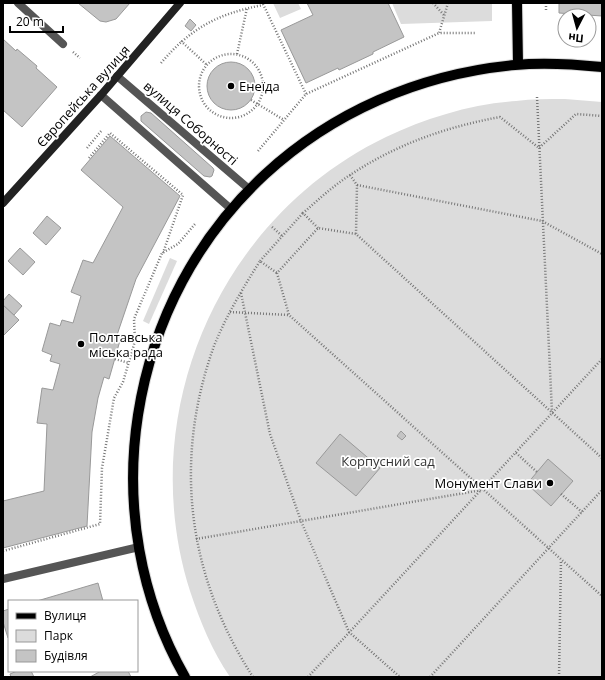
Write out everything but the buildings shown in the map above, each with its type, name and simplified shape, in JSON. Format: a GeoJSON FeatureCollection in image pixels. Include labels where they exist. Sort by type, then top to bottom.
{"type":"FeatureCollection","features":[{"type":"Feature","properties":{"kind":"main road","name":"Європейська вулиця"},"geometry":{"type":"LineString","coordinates":[[3,203],[101,95],[180,3]]}},
{"type":"Feature","properties":{"kind":"main road"},"geometry":{"type":"LineString","coordinates":[[517,3],[518,64]]}},
{"type":"Feature","properties":{"kind":"main road"},"geometry":{"type":"LineString","coordinates":[[185,677],[169,645],[149,592],[139,547],[134,511],[133,461],[135,434],[142,388],[150,358],[162,324],[177,291],[191,265],[208,239],[231,209],[249,189],[292,150],[346,115],[372,102],[400,90],[443,76],[486,68],[518,64],[574,64],[602,68]]}},
{"type":"Feature","properties":{"kind":"street"},"geometry":{"type":"LineString","coordinates":[[18,3],[63,44]]}},
{"type":"Feature","properties":{"kind":"street","name":"вулиця Соборності"},"geometry":{"type":"LineString","coordinates":[[117,76],[249,189]]}},
{"type":"Feature","properties":{"kind":"street"},"geometry":{"type":"LineString","coordinates":[[101,95],[231,209]]}},
{"type":"Feature","properties":{"kind":"street"},"geometry":{"type":"LineString","coordinates":[[3,579],[139,547]]}},
{"type":"Feature","properties":{"kind":"path"},"geometry":{"type":"LineString","coordinates":[[433,3],[444,15]]}},
{"type":"Feature","properties":{"kind":"path"},"geometry":{"type":"LineString","coordinates":[[439,33],[448,3]]}},
{"type":"Feature","properties":{"kind":"path"},"geometry":{"type":"LineString","coordinates":[[546,3],[546,11]]}},
{"type":"Feature","properties":{"kind":"path"},"geometry":{"type":"LineString","coordinates":[[160,63],[181,41],[211,21],[246,8],[262,4],[306,94]]}},
{"type":"Feature","properties":{"kind":"path"},"geometry":{"type":"LineString","coordinates":[[237,54],[246,8]]}},
{"type":"Feature","properties":{"kind":"path"},"geometry":{"type":"LineString","coordinates":[[258,150],[306,94],[439,33],[476,33]]}},
{"type":"Feature","properties":{"kind":"path"},"geometry":{"type":"LineString","coordinates":[[181,41],[207,65]]}},
{"type":"Feature","properties":{"kind":"path"},"geometry":{"type":"LineString","coordinates":[[237,54],[247,58],[254,64],[262,79],[263,88],[258,104],[251,111],[236,118],[227,118],[219,116],[205,105],[199,89],[199,80],[207,65],[213,59],[221,56],[237,54]]}},
{"type":"Feature","properties":{"kind":"path"},"geometry":{"type":"LineString","coordinates":[[537,97],[552,412]]}},
{"type":"Feature","properties":{"kind":"path"},"geometry":{"type":"LineString","coordinates":[[251,100],[284,120]]}},
{"type":"Feature","properties":{"kind":"path"},"geometry":{"type":"LineString","coordinates":[[539,148],[576,114],[602,116]]}},
{"type":"Feature","properties":{"kind":"path"},"geometry":{"type":"LineString","coordinates":[[253,677],[232,643],[220,617],[204,573],[196,538],[192,511],[191,459],[197,407],[215,346],[230,312],[260,261],[303,213],[350,175],[388,153],[425,136],[454,127],[500,117],[539,148]]}},
{"type":"Feature","properties":{"kind":"path"},"geometry":{"type":"LineString","coordinates":[[87,148],[102,130]]}},
{"type":"Feature","properties":{"kind":"path"},"geometry":{"type":"LineString","coordinates":[[3,551],[100,524],[102,468],[114,398],[123,382],[135,341],[134,319],[162,253],[183,195],[110,133],[88,158]]}},
{"type":"Feature","properties":{"kind":"path"},"geometry":{"type":"LineString","coordinates":[[350,175],[357,185],[356,234]]}},
{"type":"Feature","properties":{"kind":"path"},"geometry":{"type":"LineString","coordinates":[[357,185],[542,221],[602,254]]}},
{"type":"Feature","properties":{"kind":"path"},"geometry":{"type":"LineString","coordinates":[[303,213],[318,228],[356,234],[602,458]]}},
{"type":"Feature","properties":{"kind":"path"},"geometry":{"type":"LineString","coordinates":[[162,253],[178,244],[195,224]]}},
{"type":"Feature","properties":{"kind":"path"},"geometry":{"type":"LineString","coordinates":[[272,227],[282,236]]}},
{"type":"Feature","properties":{"kind":"path"},"geometry":{"type":"LineString","coordinates":[[277,273],[318,228]]}},
{"type":"Feature","properties":{"kind":"path"},"geometry":{"type":"LineString","coordinates":[[260,261],[277,273],[289,315],[602,596]]}},
{"type":"Feature","properties":{"kind":"path"},"geometry":{"type":"LineString","coordinates":[[241,292],[270,434],[301,521],[349,632],[400,677]]}},
{"type":"Feature","properties":{"kind":"path"},"geometry":{"type":"LineString","coordinates":[[230,312],[289,315]]}},
{"type":"Feature","properties":{"kind":"path"},"geometry":{"type":"LineString","coordinates":[[115,359],[129,363]]}},
{"type":"Feature","properties":{"kind":"path"},"geometry":{"type":"LineString","coordinates":[[308,677],[483,490],[552,412],[602,359]]}},
{"type":"Feature","properties":{"kind":"path"},"geometry":{"type":"LineString","coordinates":[[516,453],[537,472]]}},
{"type":"Feature","properties":{"kind":"path"},"geometry":{"type":"LineString","coordinates":[[196,538],[483,490]]}},
{"type":"Feature","properties":{"kind":"path"},"geometry":{"type":"LineString","coordinates":[[430,677],[602,490]]}},
{"type":"Feature","properties":{"kind":"path"},"geometry":{"type":"LineString","coordinates":[[561,494],[582,512]]}},
{"type":"Feature","properties":{"kind":"path"},"geometry":{"type":"LineString","coordinates":[[559,677],[561,559]]}},
{"type":"Feature","properties":{"kind":"green space"},"geometry":{"type":"Polygon","coordinates":[[[273,3],[298,3],[301,9],[280,18],[273,3]]]}},
{"type":"Feature","properties":{"kind":"green space"},"geometry":{"type":"Polygon","coordinates":[[[392,3],[492,3],[492,21],[401,24],[392,3]]]}},
{"type":"Feature","properties":{"kind":"green space","name":"Корпусний сад"},"geometry":{"type":"Polygon","coordinates":[[[565,99],[602,102],[602,677],[230,677],[207,636],[190,591],[175,524],[173,457],[183,391],[204,328],[235,270],[277,217],[327,173],[386,137],[433,118],[482,105],[522,100],[565,99]]]}},
{"type":"Feature","properties":{"kind":"green space"},"geometry":{"type":"Polygon","coordinates":[[[170,258],[177,261],[149,324],[143,321],[170,258]]]}},
{"type":"Feature","properties":{"kind":"place","name":"Енеїда"},"geometry":{"type":"Point","coordinates":[231,86]}},
{"type":"Feature","properties":{"kind":"place","name":"Полтавська міська рада"},"geometry":{"type":"Point","coordinates":[81,344]}},
{"type":"Feature","properties":{"kind":"place","name":"Монумент Слави"},"geometry":{"type":"Point","coordinates":[550,483]}}]}
